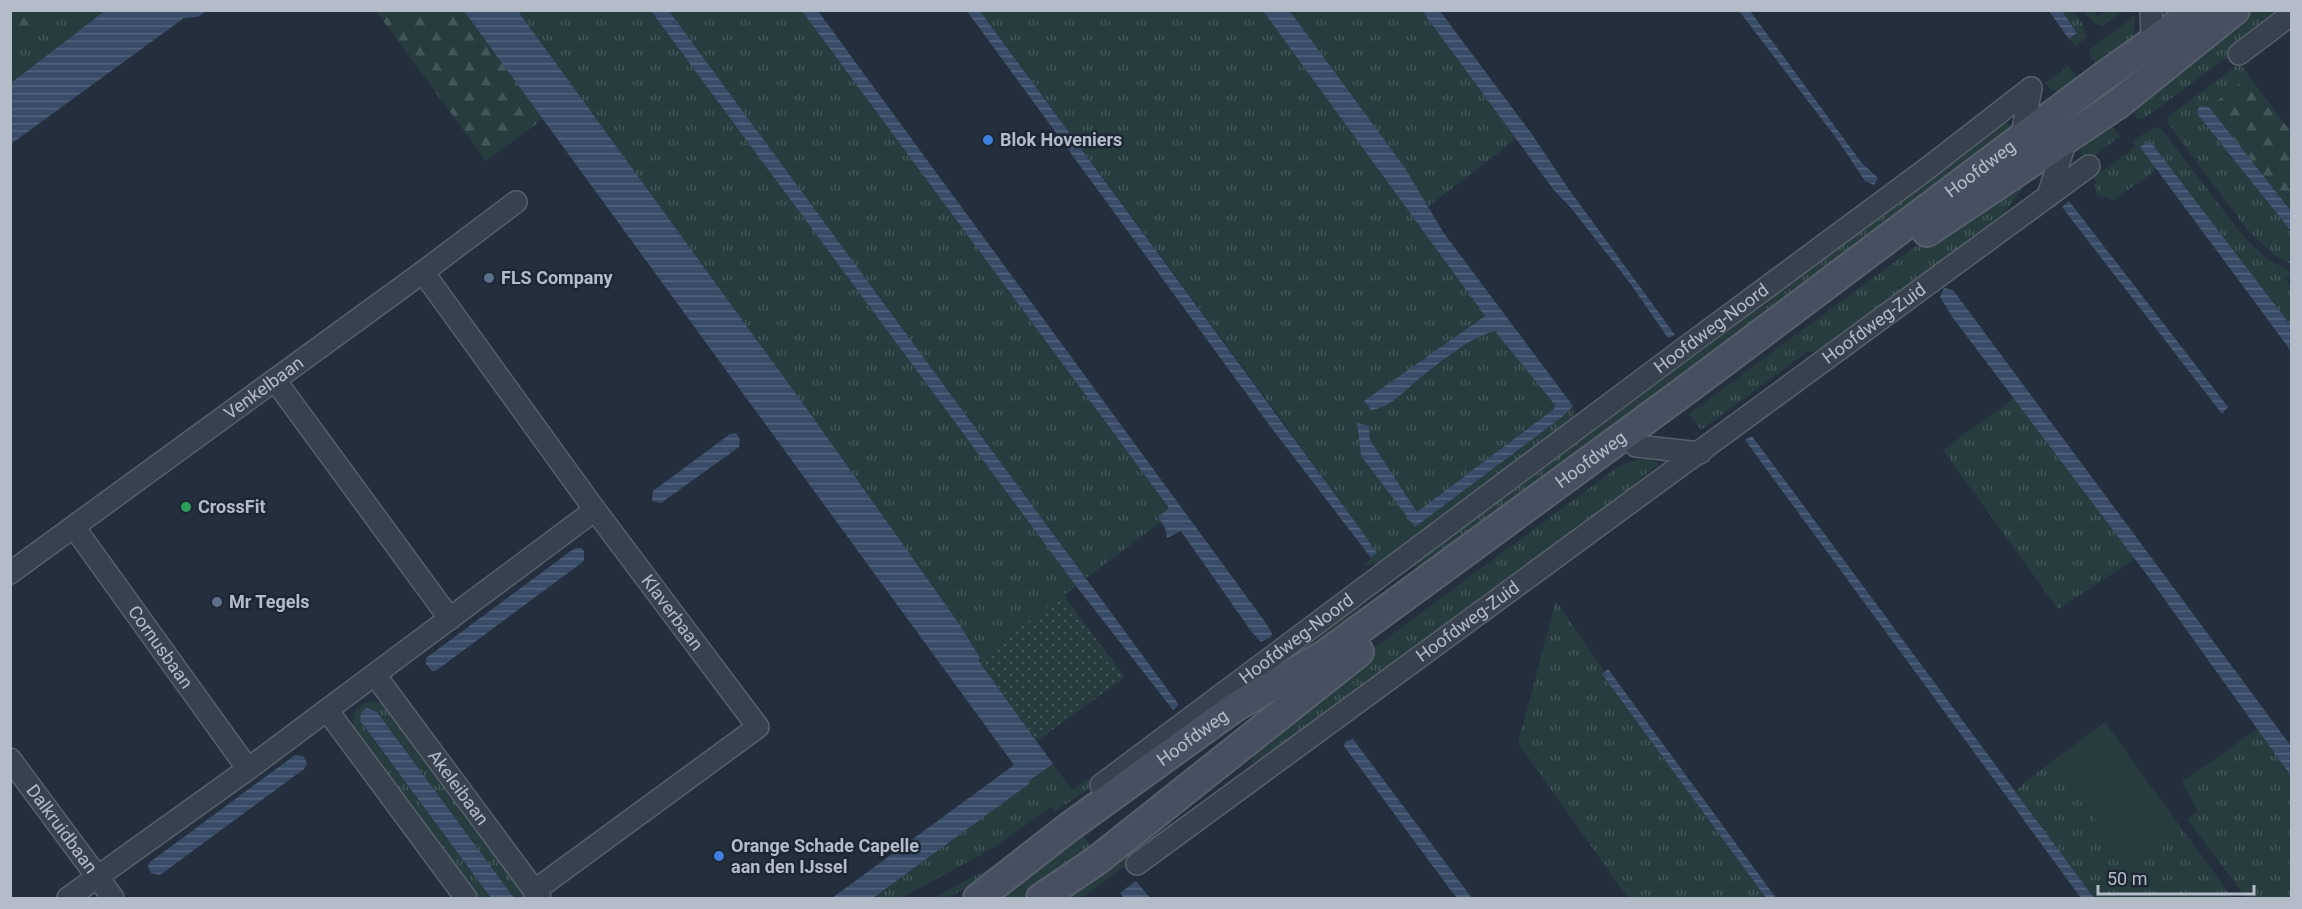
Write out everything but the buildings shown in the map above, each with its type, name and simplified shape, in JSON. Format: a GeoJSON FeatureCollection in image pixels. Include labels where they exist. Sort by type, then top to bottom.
{"type":"FeatureCollection","features":[{"type":"Feature","properties":{"kind":"main road","name":"Hoofdweg"},"geometry":{"type":"LineString","coordinates":[[978,898],[1110,788],[1235,707],[1326,654],[1690,387],[2070,102],[2198,10]]}},
{"type":"Feature","properties":{"kind":"main road","name":"Hoofdweg"},"geometry":{"type":"LineString","coordinates":[[1041,898],[1096,861],[1366,646],[1917,239],[2118,104],[2235,10]]}},
{"type":"Feature","properties":{"kind":"main road"},"geometry":{"type":"LineString","coordinates":[[1110,788],[1114,808],[1101,818],[1096,826],[1101,838],[1117,844]]}},
{"type":"Feature","properties":{"kind":"street"},"geometry":{"type":"LineString","coordinates":[[2151,10],[2152,42]]}},
{"type":"Feature","properties":{"kind":"street"},"geometry":{"type":"LineString","coordinates":[[2239,54],[2292,14]]}},
{"type":"Feature","properties":{"kind":"street"},"geometry":{"type":"LineString","coordinates":[[2021,140],[2031,87],[2047,99],[2070,102]]}},
{"type":"Feature","properties":{"kind":"street","name":"Hoofdweg-Noord"},"geometry":{"type":"LineString","coordinates":[[1110,788],[1384,573],[1928,168],[2031,87]]}},
{"type":"Feature","properties":{"kind":"street"},"geometry":{"type":"LineString","coordinates":[[2048,196],[2066,140]]}},
{"type":"Feature","properties":{"kind":"street","name":"Hoofdweg-Zuid"},"geometry":{"type":"LineString","coordinates":[[1137,864],[2089,166]]}},
{"type":"Feature","properties":{"kind":"street","name":"Venkelbaan"},"geometry":{"type":"LineString","coordinates":[[10,573],[516,202]]}},
{"type":"Feature","properties":{"kind":"street","name":"Klaverbaan"},"geometry":{"type":"LineString","coordinates":[[423,272],[595,510],[758,727],[537,895]]}},
{"type":"Feature","properties":{"kind":"street"},"geometry":{"type":"LineString","coordinates":[[275,380],[450,619]]}},
{"type":"Feature","properties":{"kind":"street"},"geometry":{"type":"LineString","coordinates":[[1636,446],[1700,453]]}},
{"type":"Feature","properties":{"kind":"street"},"geometry":{"type":"LineString","coordinates":[[68,898],[248,769],[595,510]]}},
{"type":"Feature","properties":{"kind":"street","name":"Cornusbaan"},"geometry":{"type":"LineString","coordinates":[[74,527],[248,769]]}},
{"type":"Feature","properties":{"kind":"street"},"geometry":{"type":"LineString","coordinates":[[1384,573],[1426,580]]}},
{"type":"Feature","properties":{"kind":"street","name":"Hoofdweg-Noord"},"geometry":{"type":"LineString","coordinates":[[1381,613],[1384,573]]}},
{"type":"Feature","properties":{"kind":"street","name":"Akeleibaan"},"geometry":{"type":"LineString","coordinates":[[375,675],[537,895]]}},
{"type":"Feature","properties":{"kind":"street"},"geometry":{"type":"LineString","coordinates":[[327,710],[466,898]]}},
{"type":"Feature","properties":{"kind":"street"},"geometry":{"type":"LineString","coordinates":[[1195,782],[1235,792],[1239,747]]}},
{"type":"Feature","properties":{"kind":"street","name":"Dalkruidbaan"},"geometry":{"type":"LineString","coordinates":[[10,759],[112,898]]}},
{"type":"Feature","properties":{"kind":"green space"},"geometry":{"type":"Polygon","coordinates":[[[11,10],[47,10],[47,11],[11,39],[11,10]]]}},
{"type":"Feature","properties":{"kind":"green space"},"geometry":{"type":"Polygon","coordinates":[[[47,11],[106,11],[11,83],[11,39],[47,11]]]}},
{"type":"Feature","properties":{"kind":"green space"},"geometry":{"type":"Polygon","coordinates":[[[376,11],[464,11],[543,119],[486,161],[376,11]]]}},
{"type":"Feature","properties":{"kind":"green space"},"geometry":{"type":"Polygon","coordinates":[[[518,11],[651,11],[1076,586],[980,658],[960,625],[812,416],[518,11]]]}},
{"type":"Feature","properties":{"kind":"green space"},"geometry":{"type":"Polygon","coordinates":[[[669,11],[802,11],[1169,508],[1158,517],[1161,522],[1086,578],[669,11]]]}},
{"type":"Feature","properties":{"kind":"green space"},"geometry":{"type":"Polygon","coordinates":[[[980,11],[1263,11],[1485,316],[1364,402],[1371,410],[1384,406],[1454,352],[1475,339],[1496,331],[1555,405],[1554,409],[1417,512],[1370,440],[1369,426],[1361,456],[1415,527],[1562,417],[1573,406],[1574,421],[1385,562],[1362,567],[1377,553],[1282,420],[980,11]]]}},
{"type":"Feature","properties":{"kind":"green space"},"geometry":{"type":"Polygon","coordinates":[[[1289,11],[1422,11],[1516,139],[1429,206],[1420,197],[1405,168],[1289,11]]]}},
{"type":"Feature","properties":{"kind":"green space"},"geometry":{"type":"Polygon","coordinates":[[[2062,11],[2073,11],[2083,24],[2087,37],[2075,46],[2069,39],[2077,33],[2062,11]]]}},
{"type":"Feature","properties":{"kind":"green space"},"geometry":{"type":"Polygon","coordinates":[[[2083,11],[2093,11],[2097,16],[2111,11],[2123,11],[2103,26],[2096,24],[2083,11]]]}},
{"type":"Feature","properties":{"kind":"green space"},"geometry":{"type":"Polygon","coordinates":[[[2247,11],[2280,11],[2231,46],[2234,52],[2143,119],[2138,119],[2128,104],[2247,11]]]}},
{"type":"Feature","properties":{"kind":"green space"},"geometry":{"type":"Polygon","coordinates":[[[2135,15],[2134,36],[2112,60],[2100,69],[2089,55],[2090,49],[2135,15]]]}},
{"type":"Feature","properties":{"kind":"green space"},"geometry":{"type":"Polygon","coordinates":[[[2240,63],[2249,76],[2209,107],[2200,106],[2198,115],[2291,231],[2291,264],[2273,254],[2248,231],[2167,122],[2168,117],[2240,63]]]}},
{"type":"Feature","properties":{"kind":"green space"},"geometry":{"type":"Polygon","coordinates":[[[2068,66],[2082,84],[2069,91],[2051,90],[2045,83],[2068,66]]]}},
{"type":"Feature","properties":{"kind":"green space"},"geometry":{"type":"Polygon","coordinates":[[[2249,76],[2291,132],[2291,211],[2209,107],[2249,76]]]}},
{"type":"Feature","properties":{"kind":"green space"},"geometry":{"type":"Polygon","coordinates":[[[2108,120],[2120,136],[2089,160],[2082,158],[2084,141],[2108,120]]]}},
{"type":"Feature","properties":{"kind":"green space"},"geometry":{"type":"Polygon","coordinates":[[[2006,122],[2012,127],[1436,563],[1415,567],[1412,562],[2006,122]]]}},
{"type":"Feature","properties":{"kind":"green space"},"geometry":{"type":"Polygon","coordinates":[[[2155,127],[2162,130],[2244,237],[2267,259],[2291,272],[2291,278],[2285,277],[2291,287],[2291,326],[2150,141],[2141,147],[2157,169],[2114,200],[2097,195],[2094,177],[2136,146],[2132,141],[2155,127]]]}},
{"type":"Feature","properties":{"kind":"green space"},"geometry":{"type":"Polygon","coordinates":[[[2034,172],[2002,217],[1819,352],[1808,351],[1701,430],[1689,414],[1909,251],[2034,172]]]}},
{"type":"Feature","properties":{"kind":"green space"},"geometry":{"type":"Polygon","coordinates":[[[2014,398],[2135,559],[2058,609],[1943,450],[2014,398]]]}},
{"type":"Feature","properties":{"kind":"green space"},"geometry":{"type":"Polygon","coordinates":[[[1646,459],[1660,464],[1635,482],[1636,488],[1256,766],[1251,760],[1254,758],[1255,751],[1355,662],[1619,466],[1631,461],[1646,459]]]}},
{"type":"Feature","properties":{"kind":"green space"},"geometry":{"type":"Polygon","coordinates":[[[1063,595],[1125,677],[1037,741],[978,660],[1063,595]]]}},
{"type":"Feature","properties":{"kind":"green space"},"geometry":{"type":"Polygon","coordinates":[[[1556,601],[1604,671],[1602,674],[1766,898],[1628,898],[1518,743],[1556,601]]]}},
{"type":"Feature","properties":{"kind":"green space"},"geometry":{"type":"Polygon","coordinates":[[[1357,604],[1363,611],[987,877],[947,898],[934,898],[999,863],[1357,604]]]}},
{"type":"Feature","properties":{"kind":"green space"},"geometry":{"type":"Polygon","coordinates":[[[369,701],[387,705],[530,898],[514,898],[377,712],[367,708],[361,712],[360,721],[363,726],[491,898],[477,898],[356,734],[353,723],[354,714],[359,707],[369,701]]]}},
{"type":"Feature","properties":{"kind":"green space"},"geometry":{"type":"Polygon","coordinates":[[[2105,722],[2179,825],[2127,862],[2052,761],[2105,722]]]}},
{"type":"Feature","properties":{"kind":"green space"},"geometry":{"type":"Polygon","coordinates":[[[2259,728],[2291,776],[2291,898],[2246,898],[2187,819],[2198,811],[2182,782],[2259,728]]]}},
{"type":"Feature","properties":{"kind":"green space"},"geometry":{"type":"Polygon","coordinates":[[[2052,761],[2127,862],[2179,825],[2233,898],[2094,898],[2015,791],[2052,761]]]}},
{"type":"Feature","properties":{"kind":"green space"},"geometry":{"type":"Polygon","coordinates":[[[1053,764],[1072,790],[1088,779],[1091,782],[1097,778],[1098,782],[1055,812],[1051,807],[993,848],[901,898],[873,898],[1029,784],[1030,780],[1053,764]]]}},
{"type":"Feature","properties":{"kind":"green space"},"geometry":{"type":"Polygon","coordinates":[[[1170,822],[1175,828],[1082,898],[1055,898],[1113,864],[1170,822]]]}},
{"type":"Feature","properties":{"kind":"green space"},"geometry":{"type":"Polygon","coordinates":[[[1084,831],[1085,838],[1092,848],[1082,865],[1021,898],[994,898],[1084,831]]]}},
{"type":"Feature","properties":{"kind":"water"},"geometry":{"type":"Polygon","coordinates":[[[106,10],[207,11],[197,17],[184,18],[11,144],[11,83],[106,10]]]}},
{"type":"Feature","properties":{"kind":"water"},"geometry":{"type":"Polygon","coordinates":[[[464,11],[518,11],[812,416],[960,625],[980,658],[978,660],[1053,764],[873,898],[832,898],[1014,765],[464,11]]]}},
{"type":"Feature","properties":{"kind":"water"},"geometry":{"type":"Polygon","coordinates":[[[651,11],[669,11],[1179,705],[1173,710],[1076,586],[651,11]]]}},
{"type":"Feature","properties":{"kind":"water"},"geometry":{"type":"Polygon","coordinates":[[[802,11],[818,11],[1263,619],[1272,633],[1271,637],[1261,642],[1251,631],[1181,531],[1167,538],[1165,528],[1158,517],[1169,508],[802,11]]]}},
{"type":"Feature","properties":{"kind":"water"},"geometry":{"type":"Polygon","coordinates":[[[967,11],[980,11],[1356,523],[1377,553],[1371,558],[1270,426],[967,11]]]}},
{"type":"Feature","properties":{"kind":"water"},"geometry":{"type":"Polygon","coordinates":[[[1263,11],[1289,11],[1292,14],[1405,168],[1443,232],[1573,406],[1562,417],[1415,527],[1361,456],[1357,423],[1369,426],[1370,440],[1417,512],[1554,409],[1555,405],[1495,331],[1452,353],[1388,404],[1371,410],[1364,401],[1485,316],[1263,11]]]}},
{"type":"Feature","properties":{"kind":"water"},"geometry":{"type":"Polygon","coordinates":[[[1422,11],[1440,11],[1531,133],[1675,335],[1668,338],[1630,283],[1571,208],[1553,189],[1422,11]]]}},
{"type":"Feature","properties":{"kind":"water"},"geometry":{"type":"Polygon","coordinates":[[[1739,11],[1750,11],[1861,162],[1878,178],[1874,185],[1865,181],[1837,139],[1739,11]]]}},
{"type":"Feature","properties":{"kind":"water"},"geometry":{"type":"Polygon","coordinates":[[[2049,11],[2062,11],[2077,33],[2069,39],[2049,11]]]}},
{"type":"Feature","properties":{"kind":"water"},"geometry":{"type":"Polygon","coordinates":[[[2200,106],[2209,107],[2291,211],[2291,231],[2198,115],[2197,111],[2200,106]]]}},
{"type":"Feature","properties":{"kind":"water"},"geometry":{"type":"Polygon","coordinates":[[[2150,141],[2291,326],[2291,351],[2140,147],[2150,141]]]}},
{"type":"Feature","properties":{"kind":"water"},"geometry":{"type":"Polygon","coordinates":[[[2069,201],[2228,407],[2222,414],[2062,207],[2069,201]]]}},
{"type":"Feature","properties":{"kind":"water"},"geometry":{"type":"Polygon","coordinates":[[[1944,288],[1953,290],[2291,746],[2291,776],[2153,583],[1953,318],[1940,297],[1944,288]]]}},
{"type":"Feature","properties":{"kind":"water"},"geometry":{"type":"Polygon","coordinates":[[[736,433],[740,440],[739,447],[661,503],[652,501],[653,491],[730,434],[736,433]]]}},
{"type":"Feature","properties":{"kind":"water"},"geometry":{"type":"Polygon","coordinates":[[[1752,436],[2094,898],[2081,898],[1745,440],[1752,436]]]}},
{"type":"Feature","properties":{"kind":"water"},"geometry":{"type":"Polygon","coordinates":[[[575,548],[581,548],[584,551],[584,561],[437,670],[432,671],[426,664],[426,658],[575,548]]]}},
{"type":"Feature","properties":{"kind":"water"},"geometry":{"type":"Polygon","coordinates":[[[1608,669],[1776,898],[1766,898],[1602,674],[1608,669]]]}},
{"type":"Feature","properties":{"kind":"water"},"geometry":{"type":"Polygon","coordinates":[[[367,708],[377,712],[514,898],[491,898],[360,721],[361,712],[367,708]]]}},
{"type":"Feature","properties":{"kind":"water"},"geometry":{"type":"Polygon","coordinates":[[[1353,739],[1472,898],[1457,898],[1452,892],[1344,746],[1345,742],[1353,739]]]}},
{"type":"Feature","properties":{"kind":"water"},"geometry":{"type":"Polygon","coordinates":[[[295,755],[303,756],[307,763],[304,769],[160,875],[151,873],[148,866],[150,862],[295,755]]]}},
{"type":"Feature","properties":{"kind":"water"},"geometry":{"type":"Polygon","coordinates":[[[1136,881],[1150,898],[1124,898],[1120,893],[1136,881]]]}},
{"type":"Feature","properties":{"kind":"place","name":"Blok Hoveniers"},"geometry":{"type":"Point","coordinates":[988,140]}},
{"type":"Feature","properties":{"kind":"place","name":"FLS Company"},"geometry":{"type":"Point","coordinates":[489,278]}},
{"type":"Feature","properties":{"kind":"place","name":"CrossFit"},"geometry":{"type":"Point","coordinates":[186,507]}},
{"type":"Feature","properties":{"kind":"place","name":"Mr Tegels"},"geometry":{"type":"Point","coordinates":[217,602]}},
{"type":"Feature","properties":{"kind":"place","name":"Orange Schade Capelle aan den IJssel"},"geometry":{"type":"Point","coordinates":[719,856]}}]}
